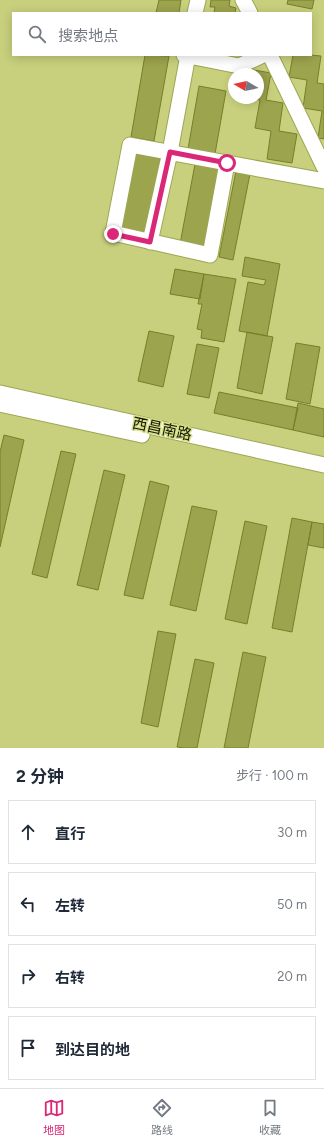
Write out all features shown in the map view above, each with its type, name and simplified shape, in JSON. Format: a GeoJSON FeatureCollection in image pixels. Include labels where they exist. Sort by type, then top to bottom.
{"type":"FeatureCollection","features":[{"type":"Feature","properties":{"kind":"street"},"geometry":{"type":"LineString","coordinates":[[195,12],[198,0]]}},
{"type":"Feature","properties":{"kind":"street"},"geometry":{"type":"LineString","coordinates":[[244,0],[250,12]]}},
{"type":"Feature","properties":{"kind":"street"},"geometry":{"type":"LineString","coordinates":[[150,242],[170,152],[186,56]]}},
{"type":"Feature","properties":{"kind":"street"},"geometry":{"type":"LineString","coordinates":[[191,56],[240,66],[261,56]]}},
{"type":"Feature","properties":{"kind":"street"},"geometry":{"type":"LineString","coordinates":[[270,56],[324,167]]}},
{"type":"Feature","properties":{"kind":"street"},"geometry":{"type":"LineString","coordinates":[[227,163],[210,254],[113,234],[130,145],[170,152],[324,181]]}},
{"type":"Feature","properties":{"kind":"street","name":"西昌南路"},"geometry":{"type":"LineString","coordinates":[[0,393],[324,465]]}},
{"type":"Feature","properties":{"kind":"street","name":"西昌南路"},"geometry":{"type":"LineString","coordinates":[[0,404],[324,474]]}},
{"type":"Feature","properties":{"kind":"building"},"geometry":{"type":"Polygon","coordinates":[[[159,0],[181,0],[179,12],[156,12],[159,0]]]}},
{"type":"Feature","properties":{"kind":"building"},"geometry":{"type":"Polygon","coordinates":[[[211,0],[230,0],[229,6],[236,8],[235,12],[214,12],[215,7],[210,7],[211,0]]]}},
{"type":"Feature","properties":{"kind":"building"},"geometry":{"type":"Polygon","coordinates":[[[288,0],[314,0],[312,9],[287,4],[288,0]]]}},
{"type":"Feature","properties":{"kind":"building"},"geometry":{"type":"Polygon","coordinates":[[[145,56],[169,56],[154,141],[131,137],[145,56]]]}},
{"type":"Feature","properties":{"kind":"building"},"geometry":{"type":"Polygon","coordinates":[[[293,56],[321,56],[317,83],[324,84],[324,139],[318,138],[322,111],[303,108],[307,80],[289,77],[293,56]]]}},
{"type":"Feature","properties":{"kind":"building"},"geometry":{"type":"Polygon","coordinates":[[[264,72],[271,73],[266,100],[283,103],[279,131],[297,134],[292,163],[267,159],[271,131],[255,128],[259,104],[264,104],[264,72]]]}},
{"type":"Feature","properties":{"kind":"building"},"geometry":{"type":"Polygon","coordinates":[[[199,86],[226,91],[215,154],[188,149],[199,86]]]}},
{"type":"Feature","properties":{"kind":"building"},"geometry":{"type":"Polygon","coordinates":[[[136,151],[161,156],[145,238],[120,234],[136,151]]]}},
{"type":"Feature","properties":{"kind":"building"},"geometry":{"type":"Polygon","coordinates":[[[195,164],[220,168],[206,249],[180,244],[195,164]]]}},
{"type":"Feature","properties":{"kind":"building"},"geometry":{"type":"Polygon","coordinates":[[[236,171],[250,174],[233,260],[219,257],[236,171]]]}},
{"type":"Feature","properties":{"kind":"building"},"geometry":{"type":"Polygon","coordinates":[[[245,257],[280,264],[267,336],[239,331],[248,282],[264,285],[266,280],[242,276],[245,257]]]}},
{"type":"Feature","properties":{"kind":"building"},"geometry":{"type":"Polygon","coordinates":[[[175,269],[204,274],[200,299],[170,294],[175,269]]]}},
{"type":"Feature","properties":{"kind":"building"},"geometry":{"type":"Polygon","coordinates":[[[204,274],[236,279],[224,342],[201,338],[202,330],[197,329],[202,304],[198,304],[204,274]]]}},
{"type":"Feature","properties":{"kind":"building"},"geometry":{"type":"Polygon","coordinates":[[[149,331],[174,336],[163,387],[138,381],[149,331]]]}},
{"type":"Feature","properties":{"kind":"building"},"geometry":{"type":"Polygon","coordinates":[[[247,332],[273,337],[262,394],[237,388],[247,332]]]}},
{"type":"Feature","properties":{"kind":"building"},"geometry":{"type":"Polygon","coordinates":[[[296,343],[320,347],[310,404],[286,399],[296,343]]]}},
{"type":"Feature","properties":{"kind":"building"},"geometry":{"type":"Polygon","coordinates":[[[197,344],[219,348],[209,398],[187,394],[197,344]]]}},
{"type":"Feature","properties":{"kind":"building"},"geometry":{"type":"Polygon","coordinates":[[[219,392],[298,408],[293,430],[214,413],[219,392]]]}},
{"type":"Feature","properties":{"kind":"building"},"geometry":{"type":"Polygon","coordinates":[[[298,403],[324,409],[324,437],[293,430],[298,403]]]}},
{"type":"Feature","properties":{"kind":"building"},"geometry":{"type":"Polygon","coordinates":[[[4,435],[24,440],[0,547],[0,452],[4,435]]]}},
{"type":"Feature","properties":{"kind":"building"},"geometry":{"type":"Polygon","coordinates":[[[61,451],[76,454],[47,578],[32,574],[61,451]]]}},
{"type":"Feature","properties":{"kind":"building"},"geometry":{"type":"Polygon","coordinates":[[[104,470],[125,475],[98,590],[77,585],[104,470]]]}},
{"type":"Feature","properties":{"kind":"building"},"geometry":{"type":"Polygon","coordinates":[[[150,481],[169,486],[143,599],[124,595],[150,481]]]}},
{"type":"Feature","properties":{"kind":"building"},"geometry":{"type":"Polygon","coordinates":[[[192,506],[217,511],[196,611],[170,605],[192,506]]]}},
{"type":"Feature","properties":{"kind":"building"},"geometry":{"type":"Polygon","coordinates":[[[292,518],[312,522],[292,632],[272,628],[292,518]]]}},
{"type":"Feature","properties":{"kind":"building"},"geometry":{"type":"Polygon","coordinates":[[[245,521],[267,526],[247,624],[225,619],[245,521]]]}},
{"type":"Feature","properties":{"kind":"building"},"geometry":{"type":"Polygon","coordinates":[[[312,522],[324,524],[324,548],[308,545],[312,522]]]}},
{"type":"Feature","properties":{"kind":"building"},"geometry":{"type":"Polygon","coordinates":[[[158,631],[176,634],[158,727],[141,723],[158,631]]]}},
{"type":"Feature","properties":{"kind":"building"},"geometry":{"type":"Polygon","coordinates":[[[243,652],[266,657],[248,748],[224,748],[243,652]]]}},
{"type":"Feature","properties":{"kind":"building"},"geometry":{"type":"Polygon","coordinates":[[[195,659],[214,663],[197,748],[177,747],[195,659]]]}},
{"type":"Feature","properties":{"kind":"route"},"geometry":{"type":"LineString","coordinates":[[113,234],[150,242],[170,152],[227,163]]}}]}
